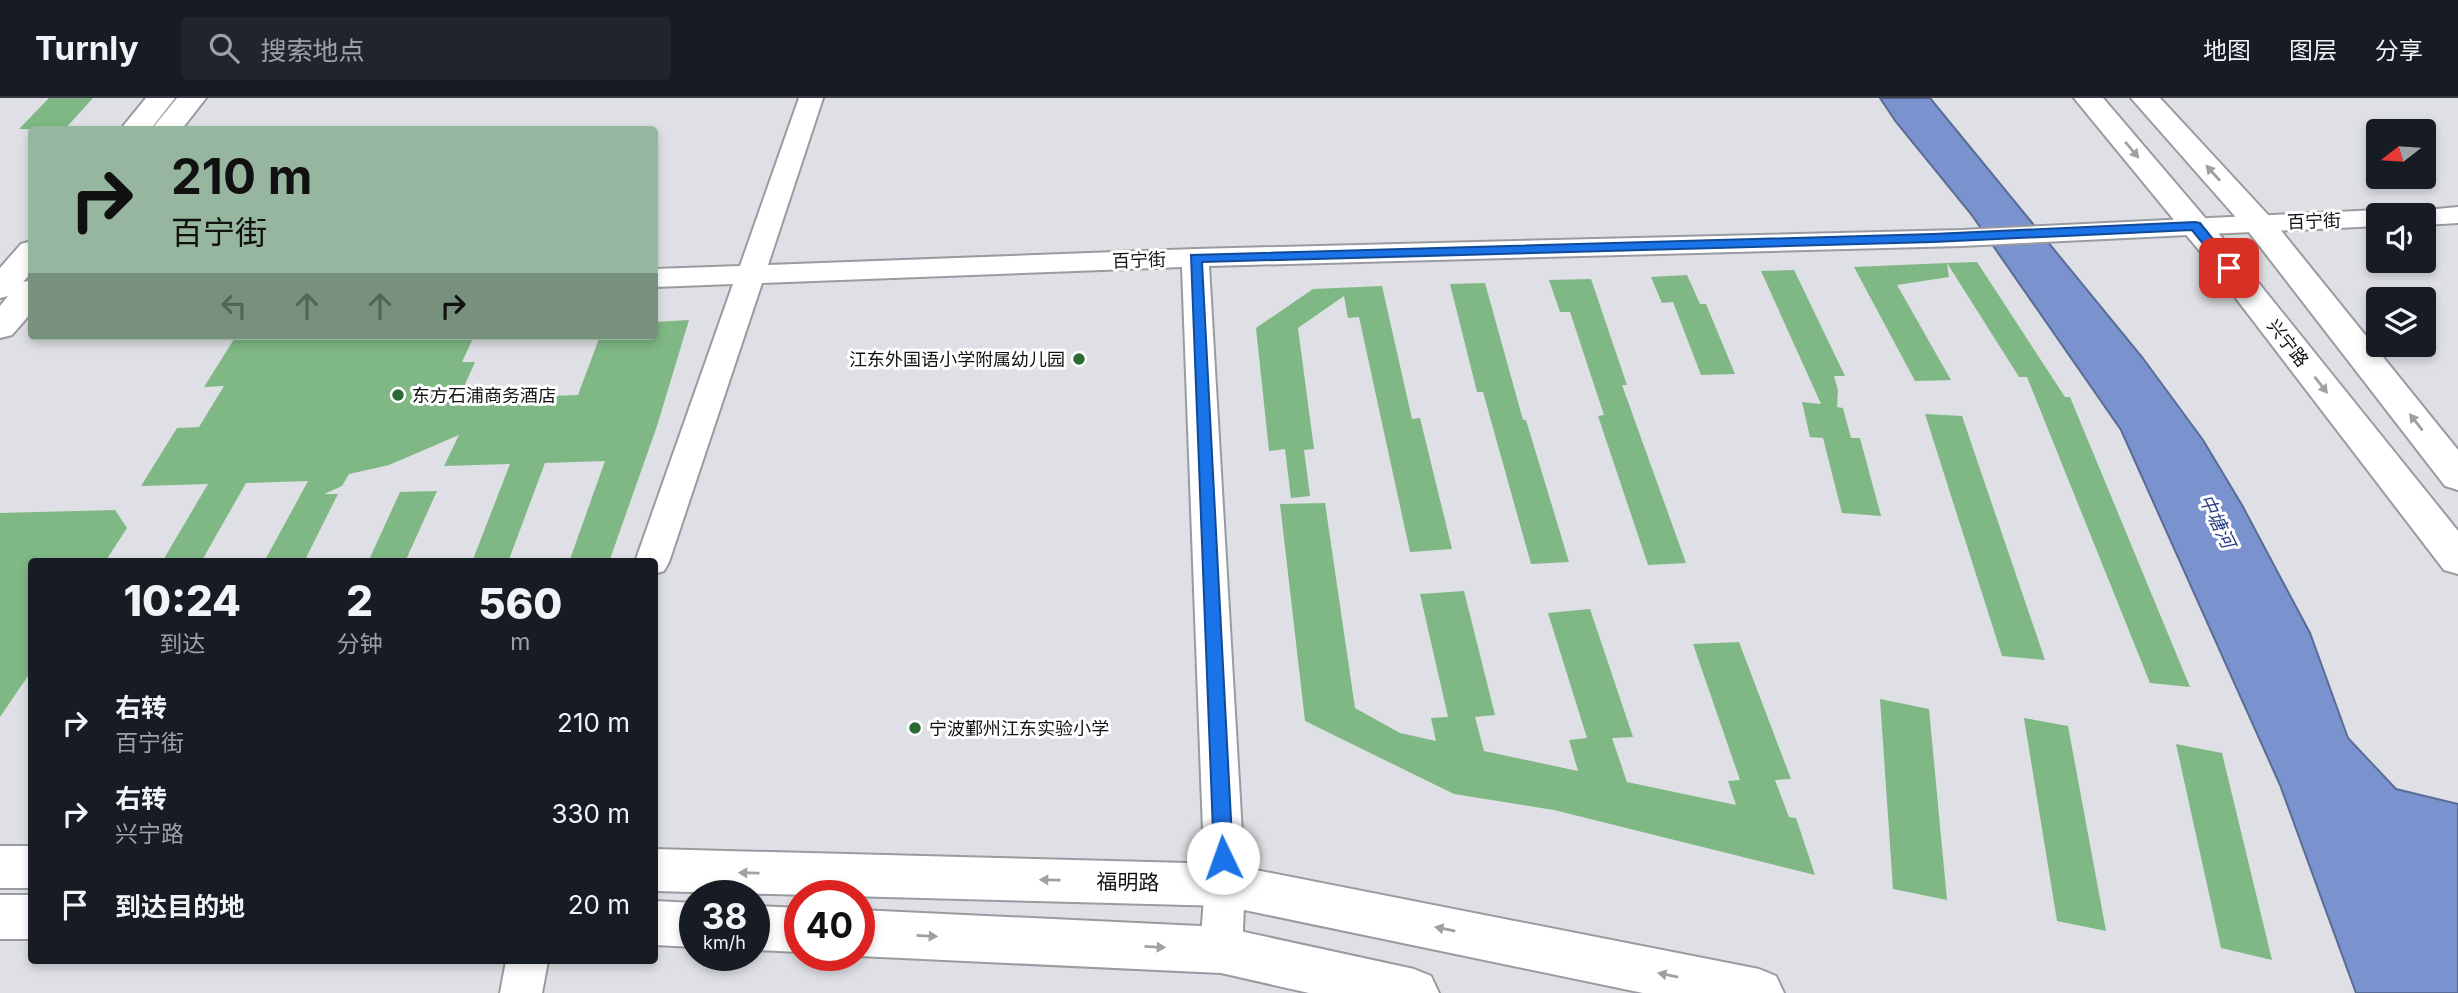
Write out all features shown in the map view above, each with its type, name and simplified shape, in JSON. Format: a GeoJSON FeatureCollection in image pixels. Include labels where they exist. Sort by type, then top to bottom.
{"type":"FeatureCollection","features":[{"type":"Feature","properties":{"kind":"main road"},"geometry":{"type":"LineString","coordinates":[[137,126],[161,98]]}},
{"type":"Feature","properties":{"kind":"main road"},"geometry":{"type":"LineString","coordinates":[[168,126],[192,98]]}},
{"type":"Feature","properties":{"kind":"main road","name":"兴宁路"},"geometry":{"type":"LineString","coordinates":[[2088,98],[2195,226],[2458,559]]}},
{"type":"Feature","properties":{"kind":"main road"},"geometry":{"type":"LineString","coordinates":[[2145,98],[2259,223],[2458,475]]}},
{"type":"Feature","properties":{"kind":"main road"},"geometry":{"type":"LineString","coordinates":[[13,304],[28,262]]}},
{"type":"Feature","properties":{"kind":"main road"},"geometry":{"type":"LineString","coordinates":[[0,867],[28,867]]}},
{"type":"Feature","properties":{"kind":"main road","name":"福明路"},"geometry":{"type":"LineString","coordinates":[[658,870],[1224,885],[1759,993]]}},
{"type":"Feature","properties":{"kind":"main road"},"geometry":{"type":"LineString","coordinates":[[0,917],[28,917]]}},
{"type":"Feature","properties":{"kind":"main road"},"geometry":{"type":"LineString","coordinates":[[658,923],[679,924]]}},
{"type":"Feature","properties":{"kind":"main road"},"geometry":{"type":"LineString","coordinates":[[875,934],[1221,950],[1414,993]]}},
{"type":"Feature","properties":{"kind":"street"},"geometry":{"type":"LineString","coordinates":[[653,558],[811,98]]}},
{"type":"Feature","properties":{"kind":"street"},"geometry":{"type":"LineString","coordinates":[[2436,216],[2458,215]]}},
{"type":"Feature","properties":{"kind":"street","name":"百宁街"},"geometry":{"type":"LineString","coordinates":[[658,278],[1195,258],[1961,237],[2366,219]]}},
{"type":"Feature","properties":{"kind":"street"},"geometry":{"type":"LineString","coordinates":[[1195,258],[1224,885],[1221,950]]}},
{"type":"Feature","properties":{"kind":"street"},"geometry":{"type":"LineString","coordinates":[[521,993],[526,964]]}},
{"type":"Feature","properties":{"kind":"water","name":"中塘河"},"geometry":{"type":"Polygon","coordinates":[[[1880,98],[1930,98],[2142,357],[2203,440],[2242,505],[2310,633],[2348,738],[2396,789],[2458,804],[2458,993],[2356,993],[2280,785],[2121,430],[1971,214],[1896,122],[1880,98]]]}},
{"type":"Feature","properties":{"kind":"building"},"geometry":{"type":"Polygon","coordinates":[[[49,98],[93,98],[68,126],[28,126],[28,129],[19,129],[49,98]]]}},
{"type":"Feature","properties":{"kind":"building"},"geometry":{"type":"Polygon","coordinates":[[[1977,262],[2065,397],[2070,397],[2190,687],[2150,683],[2027,377],[2019,377],[1947,263],[1977,262]]]}},
{"type":"Feature","properties":{"kind":"building"},"geometry":{"type":"Polygon","coordinates":[[[1947,263],[1949,277],[1897,285],[1951,380],[1915,381],[1854,267],[1947,263]]]}},
{"type":"Feature","properties":{"kind":"building"},"geometry":{"type":"Polygon","coordinates":[[[1794,270],[1845,376],[1834,376],[1838,390],[1837,407],[1843,408],[1851,438],[1860,438],[1881,516],[1842,513],[1823,438],[1810,437],[1802,402],[1821,404],[1761,271],[1794,270]]]}},
{"type":"Feature","properties":{"kind":"building"},"geometry":{"type":"Polygon","coordinates":[[[1687,275],[1700,304],[1706,304],[1735,374],[1701,375],[1673,302],[1662,303],[1651,277],[1687,275]]]}},
{"type":"Feature","properties":{"kind":"building"},"geometry":{"type":"Polygon","coordinates":[[[1591,279],[1627,385],[1622,385],[1686,563],[1648,565],[1598,416],[1604,415],[1570,312],[1560,312],[1549,280],[1591,279]]]}},
{"type":"Feature","properties":{"kind":"building"},"geometry":{"type":"Polygon","coordinates":[[[1485,283],[1523,420],[1526,420],[1569,562],[1531,564],[1483,392],[1477,392],[1450,284],[1485,283]]]}},
{"type":"Feature","properties":{"kind":"building"},"geometry":{"type":"Polygon","coordinates":[[[1382,286],[1412,419],[1420,418],[1452,549],[1410,552],[1359,317],[1348,318],[1344,296],[1298,328],[1314,449],[1304,450],[1310,496],[1291,498],[1285,449],[1269,451],[1256,328],[1313,289],[1382,286]]]}},
{"type":"Feature","properties":{"kind":"building"},"geometry":{"type":"Polygon","coordinates":[[[689,320],[657,426],[610,558],[570,558],[605,461],[545,463],[509,558],[474,558],[510,464],[444,466],[459,435],[389,465],[349,474],[342,486],[324,494],[338,494],[306,558],[266,558],[308,481],[246,483],[203,558],[164,558],[208,484],[141,486],[177,428],[199,427],[224,386],[204,387],[233,340],[472,340],[462,362],[475,362],[462,391],[500,390],[497,398],[578,395],[599,340],[658,340],[658,322],[689,320]]]}},
{"type":"Feature","properties":{"kind":"building"},"geometry":{"type":"Polygon","coordinates":[[[1925,414],[1962,416],[2045,660],[2002,656],[1925,414]]]}},
{"type":"Feature","properties":{"kind":"building"},"geometry":{"type":"Polygon","coordinates":[[[437,491],[407,558],[370,558],[400,492],[437,491]]]}},
{"type":"Feature","properties":{"kind":"building"},"geometry":{"type":"Polygon","coordinates":[[[1325,503],[1355,708],[1400,733],[1436,741],[1431,718],[1448,717],[1420,594],[1464,591],[1495,715],[1475,717],[1484,751],[1578,771],[1569,740],[1587,738],[1548,613],[1590,609],[1633,737],[1612,738],[1627,782],[1736,805],[1728,781],[1740,780],[1693,644],[1739,642],[1791,779],[1775,780],[1789,817],[1796,818],[1815,875],[1554,810],[1454,794],[1305,721],[1280,504],[1325,503]]]}},
{"type":"Feature","properties":{"kind":"building"},"geometry":{"type":"Polygon","coordinates":[[[115,510],[127,528],[108,558],[28,558],[28,676],[0,717],[0,513],[115,510]]]}},
{"type":"Feature","properties":{"kind":"building"},"geometry":{"type":"Polygon","coordinates":[[[1880,699],[1929,709],[1947,900],[1893,889],[1880,699]]]}},
{"type":"Feature","properties":{"kind":"building"},"geometry":{"type":"Polygon","coordinates":[[[2024,718],[2068,726],[2106,931],[2057,921],[2024,718]]]}},
{"type":"Feature","properties":{"kind":"building"},"geometry":{"type":"Polygon","coordinates":[[[2176,744],[2222,753],[2272,960],[2221,948],[2176,744]]]}},
{"type":"Feature","properties":{"kind":"place","name":"江东外国语小学附属幼儿园"},"geometry":{"type":"Point","coordinates":[1079,359]}},
{"type":"Feature","properties":{"kind":"place","name":"东方石浦商务酒店"},"geometry":{"type":"Point","coordinates":[398,395]}},
{"type":"Feature","properties":{"kind":"place","name":"宁波鄞州江东实验小学"},"geometry":{"type":"Point","coordinates":[915,728]}},
{"type":"Feature","properties":{"kind":"route"},"geometry":{"type":"LineString","coordinates":[[1223,858],[1195,258],[1933,238],[2195,226],[2229,268]]}}]}
